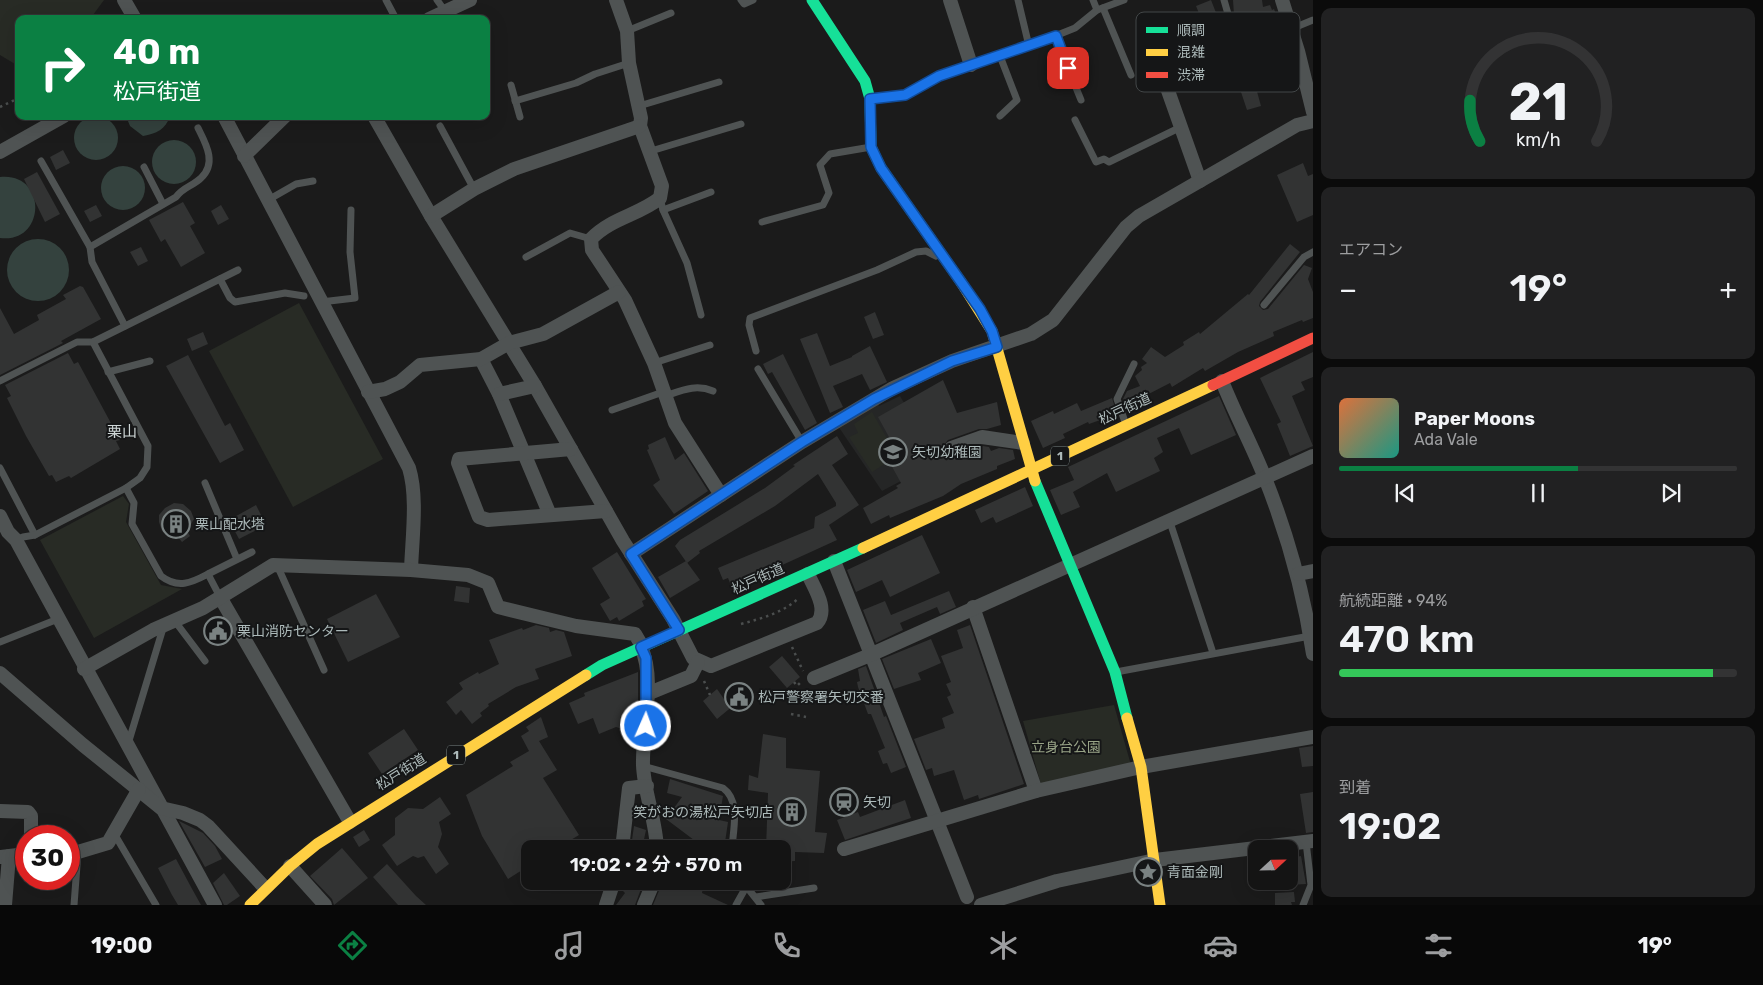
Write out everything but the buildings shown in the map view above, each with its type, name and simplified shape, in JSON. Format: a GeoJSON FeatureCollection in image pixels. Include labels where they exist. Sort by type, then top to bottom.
{"type":"FeatureCollection","features":[{"type":"Feature","properties":{"kind":"main road"},"geometry":{"type":"LineString","coordinates":[[812,0],[865,81],[870,99],[871,147],[881,168],[980,309],[992,331],[1030,470],[1115,672],[1142,767],[1160,905]]}},
{"type":"Feature","properties":{"kind":"main road","name":"松戸街道"},"geometry":{"type":"LineString","coordinates":[[250,905],[265,888],[290,866],[317,844],[350,822],[563,688],[641,646],[808,574],[1313,338]]}},
{"type":"Feature","properties":{"kind":"street"},"geometry":{"type":"LineString","coordinates":[[124,0],[133,15]]}},
{"type":"Feature","properties":{"kind":"street"},"geometry":{"type":"LineString","coordinates":[[441,6],[470,0]]}},
{"type":"Feature","properties":{"kind":"street"},"geometry":{"type":"LineString","coordinates":[[616,0],[628,31],[629,63],[639,106],[640,126],[651,151],[662,186],[661,204],[649,207],[609,224],[592,239],[592,250],[627,305],[654,362],[675,423],[721,495]]}},
{"type":"Feature","properties":{"kind":"street"},"geometry":{"type":"LineString","coordinates":[[950,0],[972,66]]}},
{"type":"Feature","properties":{"kind":"street"},"geometry":{"type":"LineString","coordinates":[[1282,0],[1286,12]]}},
{"type":"Feature","properties":{"kind":"street"},"geometry":{"type":"LineString","coordinates":[[1300,59],[1313,112]]}},
{"type":"Feature","properties":{"kind":"street"},"geometry":{"type":"LineString","coordinates":[[1168,92],[1200,181]]}},
{"type":"Feature","properties":{"kind":"street"},"geometry":{"type":"LineString","coordinates":[[0,152],[57,120]]}},
{"type":"Feature","properties":{"kind":"street"},"geometry":{"type":"LineString","coordinates":[[226,120],[409,468],[412,479],[411,570]]}},
{"type":"Feature","properties":{"kind":"street"},"geometry":{"type":"LineString","coordinates":[[244,156],[281,120]]}},
{"type":"Feature","properties":{"kind":"street"},"geometry":{"type":"LineString","coordinates":[[376,120],[430,216],[535,386],[631,554],[679,630],[693,658],[698,662],[712,666],[817,623],[823,611],[808,574]]}},
{"type":"Feature","properties":{"kind":"street"},"geometry":{"type":"LineString","coordinates":[[631,554],[802,442],[893,388],[952,361],[1031,334],[1053,320],[1126,227],[1139,216],[1297,126],[1313,121]]}},
{"type":"Feature","properties":{"kind":"street"},"geometry":{"type":"LineString","coordinates":[[430,216],[474,189],[514,169],[640,126]]}},
{"type":"Feature","properties":{"kind":"street"},"geometry":{"type":"LineString","coordinates":[[368,392],[400,382],[420,365],[481,359],[509,343],[543,334],[619,292]]}},
{"type":"Feature","properties":{"kind":"street"},"geometry":{"type":"LineString","coordinates":[[481,359],[499,394],[550,515]]}},
{"type":"Feature","properties":{"kind":"street"},"geometry":{"type":"LineString","coordinates":[[1222,381],[1264,476],[1288,541],[1298,574],[1313,654]]}},
{"type":"Feature","properties":{"kind":"street"},"geometry":{"type":"LineString","coordinates":[[499,394],[535,386]]}},
{"type":"Feature","properties":{"kind":"street"},"geometry":{"type":"LineString","coordinates":[[951,448],[982,437],[1023,443]]}},
{"type":"Feature","properties":{"kind":"street"},"geometry":{"type":"LineString","coordinates":[[571,450],[459,459],[458,463],[480,517],[488,520],[606,511]]}},
{"type":"Feature","properties":{"kind":"street"},"geometry":{"type":"LineString","coordinates":[[814,678],[870,655],[1264,476],[1313,456]]}},
{"type":"Feature","properties":{"kind":"street"},"geometry":{"type":"LineString","coordinates":[[0,516],[8,532],[16,540],[84,669],[214,905]]}},
{"type":"Feature","properties":{"kind":"street"},"geometry":{"type":"LineString","coordinates":[[834,561],[967,897]]}},
{"type":"Feature","properties":{"kind":"street"},"geometry":{"type":"LineString","coordinates":[[84,669],[169,622],[203,608],[273,565],[411,570],[468,575],[483,580],[492,590],[498,607],[576,626],[635,634],[646,658],[647,694],[643,766],[656,840]]}},
{"type":"Feature","properties":{"kind":"street"},"geometry":{"type":"LineString","coordinates":[[1298,574],[1313,571]]}},
{"type":"Feature","properties":{"kind":"street"},"geometry":{"type":"LineString","coordinates":[[220,597],[350,822]]}},
{"type":"Feature","properties":{"kind":"street"},"geometry":{"type":"LineString","coordinates":[[974,607],[1036,790]]}},
{"type":"Feature","properties":{"kind":"street"},"geometry":{"type":"LineString","coordinates":[[647,694],[691,676],[698,662]]}},
{"type":"Feature","properties":{"kind":"street"},"geometry":{"type":"LineString","coordinates":[[0,673],[83,745],[161,808],[200,820],[265,888]]}},
{"type":"Feature","properties":{"kind":"street"},"geometry":{"type":"LineString","coordinates":[[844,849],[1036,790],[1142,767],[1313,737]]}},
{"type":"Feature","properties":{"kind":"street"},"geometry":{"type":"LineString","coordinates":[[623,840],[629,788],[647,786]]}},
{"type":"Feature","properties":{"kind":"street"},"geometry":{"type":"LineString","coordinates":[[80,850],[108,842],[115,835],[139,789]]}},
{"type":"Feature","properties":{"kind":"street"},"geometry":{"type":"LineString","coordinates":[[0,811],[28,812],[31,816],[31,825]]}},
{"type":"Feature","properties":{"kind":"street"},"geometry":{"type":"LineString","coordinates":[[981,905],[1057,881],[1155,860],[1309,842]]}},
{"type":"Feature","properties":{"kind":"street"},"geometry":{"type":"LineString","coordinates":[[5,856],[5,905]]}},
{"type":"Feature","properties":{"kind":"street"},"geometry":{"type":"LineString","coordinates":[[290,866],[325,905]]}},
{"type":"Feature","properties":{"kind":"street"},"geometry":{"type":"LineString","coordinates":[[606,905],[611,890]]}},
{"type":"Feature","properties":{"kind":"street"},"geometry":{"type":"LineString","coordinates":[[644,905],[650,890]]}},
{"type":"Feature","properties":{"kind":"lane"},"geometry":{"type":"LineString","coordinates":[[386,0],[394,15]]}},
{"type":"Feature","properties":{"kind":"lane"},"geometry":{"type":"LineString","coordinates":[[742,0],[744,4],[753,0]]}},
{"type":"Feature","properties":{"kind":"lane"},"geometry":{"type":"LineString","coordinates":[[1018,0],[1029,46]]}},
{"type":"Feature","properties":{"kind":"lane"},"geometry":{"type":"LineString","coordinates":[[1093,0],[1100,9],[1130,75]]}},
{"type":"Feature","properties":{"kind":"lane"},"geometry":{"type":"LineString","coordinates":[[870,99],[905,95],[939,76],[1029,46],[1075,28],[1100,9],[1124,0]]}},
{"type":"Feature","properties":{"kind":"lane"},"geometry":{"type":"LineString","coordinates":[[628,31],[671,12]]}},
{"type":"Feature","properties":{"kind":"lane"},"geometry":{"type":"LineString","coordinates":[[1300,25],[1313,20]]}},
{"type":"Feature","properties":{"kind":"lane"},"geometry":{"type":"LineString","coordinates":[[1056,36],[1081,100]]}},
{"type":"Feature","properties":{"kind":"lane"},"geometry":{"type":"LineString","coordinates":[[1000,56],[1017,100],[1000,116]]}},
{"type":"Feature","properties":{"kind":"lane"},"geometry":{"type":"LineString","coordinates":[[515,101],[576,83],[595,74],[629,63]]}},
{"type":"Feature","properties":{"kind":"lane"},"geometry":{"type":"LineString","coordinates":[[639,106],[718,82]]}},
{"type":"Feature","properties":{"kind":"lane"},"geometry":{"type":"LineString","coordinates":[[511,86],[520,117]]}},
{"type":"Feature","properties":{"kind":"lane"},"geometry":{"type":"LineString","coordinates":[[1075,120],[1096,162],[1104,159],[1109,162],[1181,127]]}},
{"type":"Feature","properties":{"kind":"lane"},"geometry":{"type":"LineString","coordinates":[[651,151],[741,124]]}},
{"type":"Feature","properties":{"kind":"lane"},"geometry":{"type":"LineString","coordinates":[[440,126],[474,189]]}},
{"type":"Feature","properties":{"kind":"lane"},"geometry":{"type":"LineString","coordinates":[[90,247],[163,204],[202,178],[208,166],[210,153],[198,128]]}},
{"type":"Feature","properties":{"kind":"lane"},"geometry":{"type":"LineString","coordinates":[[762,222],[823,205],[829,193],[820,165],[830,154],[871,147]]}},
{"type":"Feature","properties":{"kind":"lane"},"geometry":{"type":"LineString","coordinates":[[42,161],[90,247],[92,262],[125,326]]}},
{"type":"Feature","properties":{"kind":"lane"},"geometry":{"type":"LineString","coordinates":[[144,167],[163,204]]}},
{"type":"Feature","properties":{"kind":"lane"},"geometry":{"type":"LineString","coordinates":[[267,200],[296,184],[313,181]]}},
{"type":"Feature","properties":{"kind":"lane"},"geometry":{"type":"LineString","coordinates":[[701,315],[687,263],[661,204],[711,192]]}},
{"type":"Feature","properties":{"kind":"lane"},"geometry":{"type":"LineString","coordinates":[[321,302],[355,298],[350,252],[352,210]]}},
{"type":"Feature","properties":{"kind":"lane"},"geometry":{"type":"LineString","coordinates":[[526,257],[570,233],[592,239]]}},
{"type":"Feature","properties":{"kind":"lane"},"geometry":{"type":"LineString","coordinates":[[756,352],[749,325],[750,318],[851,280],[916,252],[926,251],[939,257],[944,257]]}},
{"type":"Feature","properties":{"kind":"lane"},"geometry":{"type":"LineString","coordinates":[[1264,304],[1304,257],[1313,252]]}},
{"type":"Feature","properties":{"kind":"lane"},"geometry":{"type":"LineString","coordinates":[[0,381],[77,342],[93,342],[238,270]]}},
{"type":"Feature","properties":{"kind":"lane"},"geometry":{"type":"LineString","coordinates":[[220,279],[230,298],[235,302],[285,293],[304,296]]}},
{"type":"Feature","properties":{"kind":"lane"},"geometry":{"type":"LineString","coordinates":[[16,540],[36,535],[126,488],[140,478],[147,467],[148,446],[93,342]]}},
{"type":"Feature","properties":{"kind":"lane"},"geometry":{"type":"LineString","coordinates":[[654,362],[710,345]]}},
{"type":"Feature","properties":{"kind":"lane"},"geometry":{"type":"LineString","coordinates":[[108,372],[150,362]]}},
{"type":"Feature","properties":{"kind":"lane"},"geometry":{"type":"LineString","coordinates":[[1126,425],[1117,399],[1134,364]]}},
{"type":"Feature","properties":{"kind":"lane"},"geometry":{"type":"LineString","coordinates":[[758,369],[802,442]]}},
{"type":"Feature","properties":{"kind":"lane"},"geometry":{"type":"LineString","coordinates":[[612,410],[691,387],[702,387],[714,391]]}},
{"type":"Feature","properties":{"kind":"lane"},"geometry":{"type":"LineString","coordinates":[[0,468],[36,535]]}},
{"type":"Feature","properties":{"kind":"lane"},"geometry":{"type":"LineString","coordinates":[[205,483],[237,560]]}},
{"type":"Feature","properties":{"kind":"lane"},"geometry":{"type":"LineString","coordinates":[[126,488],[134,503],[132,524],[161,576],[167,580],[183,585],[252,552]]}},
{"type":"Feature","properties":{"kind":"lane"},"geometry":{"type":"LineString","coordinates":[[1169,519],[1213,653]]}},
{"type":"Feature","properties":{"kind":"lane"},"geometry":{"type":"LineString","coordinates":[[277,565],[324,670]]}},
{"type":"Feature","properties":{"kind":"lane"},"geometry":{"type":"LineString","coordinates":[[208,574],[220,597]]}},
{"type":"Feature","properties":{"kind":"lane"},"geometry":{"type":"LineString","coordinates":[[0,642],[58,619]]}},
{"type":"Feature","properties":{"kind":"lane"},"geometry":{"type":"LineString","coordinates":[[127,747],[169,622],[205,661]]}},
{"type":"Feature","properties":{"kind":"lane"},"geometry":{"type":"LineString","coordinates":[[1115,672],[1310,636]]}},
{"type":"Feature","properties":{"kind":"lane"},"geometry":{"type":"LineString","coordinates":[[643,766],[723,788],[728,792],[735,804],[733,840]]}},
{"type":"Feature","properties":{"kind":"lane"},"geometry":{"type":"LineString","coordinates":[[115,835],[156,905]]}},
{"type":"Feature","properties":{"kind":"lane"},"geometry":{"type":"LineString","coordinates":[[1303,905],[1311,885],[1309,842]]}},
{"type":"Feature","properties":{"kind":"lane"},"geometry":{"type":"LineString","coordinates":[[756,898],[814,888]]}},
{"type":"Feature","properties":{"kind":"lane"},"geometry":{"type":"LineString","coordinates":[[74,890],[74,905]]}},
{"type":"Feature","properties":{"kind":"lane"},"geometry":{"type":"LineString","coordinates":[[736,905],[742,890]]}},
{"type":"Feature","properties":{"kind":"lane"},"geometry":{"type":"LineString","coordinates":[[749,890],[761,905]]}},
{"type":"Feature","properties":{"kind":"path"},"geometry":{"type":"LineString","coordinates":[[0,107],[15,100]]}},
{"type":"Feature","properties":{"kind":"path"},"geometry":{"type":"LineString","coordinates":[[733,626],[770,616],[788,608],[801,596]]}},
{"type":"Feature","properties":{"kind":"path"},"geometry":{"type":"LineString","coordinates":[[792,647],[805,676],[797,686],[794,682]]}},
{"type":"Feature","properties":{"kind":"path"},"geometry":{"type":"LineString","coordinates":[[703,680],[710,694]]}},
{"type":"Feature","properties":{"kind":"path"},"geometry":{"type":"LineString","coordinates":[[791,714],[806,716]]}},
{"type":"Feature","properties":{"kind":"shaded area"},"geometry":{"type":"Polygon","coordinates":[[[84,120],[108,120],[114,126],[118,138],[114,150],[108,156],[96,160],[84,156],[78,150],[74,138],[78,126],[84,120]]]}},
{"type":"Feature","properties":{"kind":"shaded area"},"geometry":{"type":"Polygon","coordinates":[[[128,120],[168,120],[160,130],[143,136],[130,126],[128,120]]]}},
{"type":"Feature","properties":{"kind":"shaded area"},"geometry":{"type":"Polygon","coordinates":[[[170,140],[178,140],[190,146],[196,162],[190,178],[178,184],[170,184],[158,178],[152,166],[152,158],[158,146],[170,140]]]}},
{"type":"Feature","properties":{"kind":"shaded area"},"geometry":{"type":"Polygon","coordinates":[[[123,166],[135,170],[141,176],[145,188],[141,200],[135,206],[123,210],[111,206],[105,200],[101,188],[105,176],[111,170],[123,166]]]}},
{"type":"Feature","properties":{"kind":"shaded area"},"geometry":{"type":"Polygon","coordinates":[[[0,177],[16,178],[27,185],[33,196],[35,208],[33,220],[26,230],[15,237],[0,238],[0,177]]]}},
{"type":"Feature","properties":{"kind":"shaded area"},"geometry":{"type":"Polygon","coordinates":[[[38,239],[50,241],[60,248],[67,258],[69,270],[67,282],[60,292],[50,299],[38,301],[26,299],[16,292],[9,282],[7,270],[9,258],[16,248],[26,241],[38,239]]]}},
{"type":"Feature","properties":{"kind":"shaded area","name":"矢切幼稚園"},"geometry":{"type":"Polygon","coordinates":[[[900,396],[927,442],[935,463],[882,491],[838,426],[877,403],[879,406],[900,396]]]}},
{"type":"Feature","properties":{"kind":"green space"},"geometry":{"type":"Polygon","coordinates":[[[0,0],[104,0],[93,15],[15,15],[15,64],[0,55],[0,0]]]}},
{"type":"Feature","properties":{"kind":"green space"},"geometry":{"type":"Polygon","coordinates":[[[299,303],[383,459],[293,507],[209,351],[299,303]]]}},
{"type":"Feature","properties":{"kind":"green space"},"geometry":{"type":"Polygon","coordinates":[[[872,412],[897,456],[872,472],[849,437],[858,433],[854,424],[872,412]]]}},
{"type":"Feature","properties":{"kind":"green space"},"geometry":{"type":"Polygon","coordinates":[[[123,496],[129,504],[126,522],[161,585],[182,589],[94,638],[40,540],[123,496]]]}},
{"type":"Feature","properties":{"kind":"green space","name":"立身台公園"},"geometry":{"type":"Polygon","coordinates":[[[1114,705],[1131,765],[1042,788],[1023,721],[1114,705]]]}},
{"type":"Feature","properties":{"kind":"traffic: fast"},"geometry":{"type":"LineString","coordinates":[[812,0],[865,81],[870,99],[871,147],[881,168],[961,282]]}},
{"type":"Feature","properties":{"kind":"traffic: fast"},"geometry":{"type":"LineString","coordinates":[[1035,481],[1115,672],[1127,718]]}},
{"type":"Feature","properties":{"kind":"traffic: fast"},"geometry":{"type":"LineString","coordinates":[[586,675],[602,665],[863,548]]}},
{"type":"Feature","properties":{"kind":"traffic: slow"},"geometry":{"type":"LineString","coordinates":[[961,282],[992,331],[1035,481]]}},
{"type":"Feature","properties":{"kind":"traffic: slow"},"geometry":{"type":"LineString","coordinates":[[863,548],[1213,385]]}},
{"type":"Feature","properties":{"kind":"traffic: slow"},"geometry":{"type":"LineString","coordinates":[[250,905],[290,866],[317,844],[586,675]]}},
{"type":"Feature","properties":{"kind":"traffic: slow"},"geometry":{"type":"LineString","coordinates":[[1127,718],[1141,767],[1160,905]]}},
{"type":"Feature","properties":{"kind":"traffic: jam"},"geometry":{"type":"LineString","coordinates":[[1213,385],[1313,338]]}},
{"type":"Feature","properties":{"kind":"place","name":"矢切幼稚園"},"geometry":{"type":"Point","coordinates":[893,452]}},
{"type":"Feature","properties":{"kind":"place","name":"栗山配水塔"},"geometry":{"type":"Point","coordinates":[176,524]}},
{"type":"Feature","properties":{"kind":"place","name":"栗山消防センター"},"geometry":{"type":"Point","coordinates":[218,631]}},
{"type":"Feature","properties":{"kind":"place","name":"松戸警察署矢切交番"},"geometry":{"type":"Point","coordinates":[739,697]}},
{"type":"Feature","properties":{"kind":"place","name":"矢切"},"geometry":{"type":"Point","coordinates":[844,802]}},
{"type":"Feature","properties":{"kind":"place","name":"笑がおの湯松戸矢切店"},"geometry":{"type":"Point","coordinates":[792,812]}},
{"type":"Feature","properties":{"kind":"place","name":"青面金剛"},"geometry":{"type":"Point","coordinates":[1148,872]}},
{"type":"Feature","properties":{"kind":"district","name":"栗山"},"geometry":{"type":"Point","coordinates":[122,432]}},
{"type":"Feature","properties":{"kind":"route"},"geometry":{"type":"LineString","coordinates":[[646,726],[646,658],[641,647],[679,630],[631,554],[802,442],[893,388],[952,361],[997,347],[992,331],[980,309],[881,168],[871,147],[870,99],[905,95],[939,76],[1056,36],[1068,68]]}}]}
